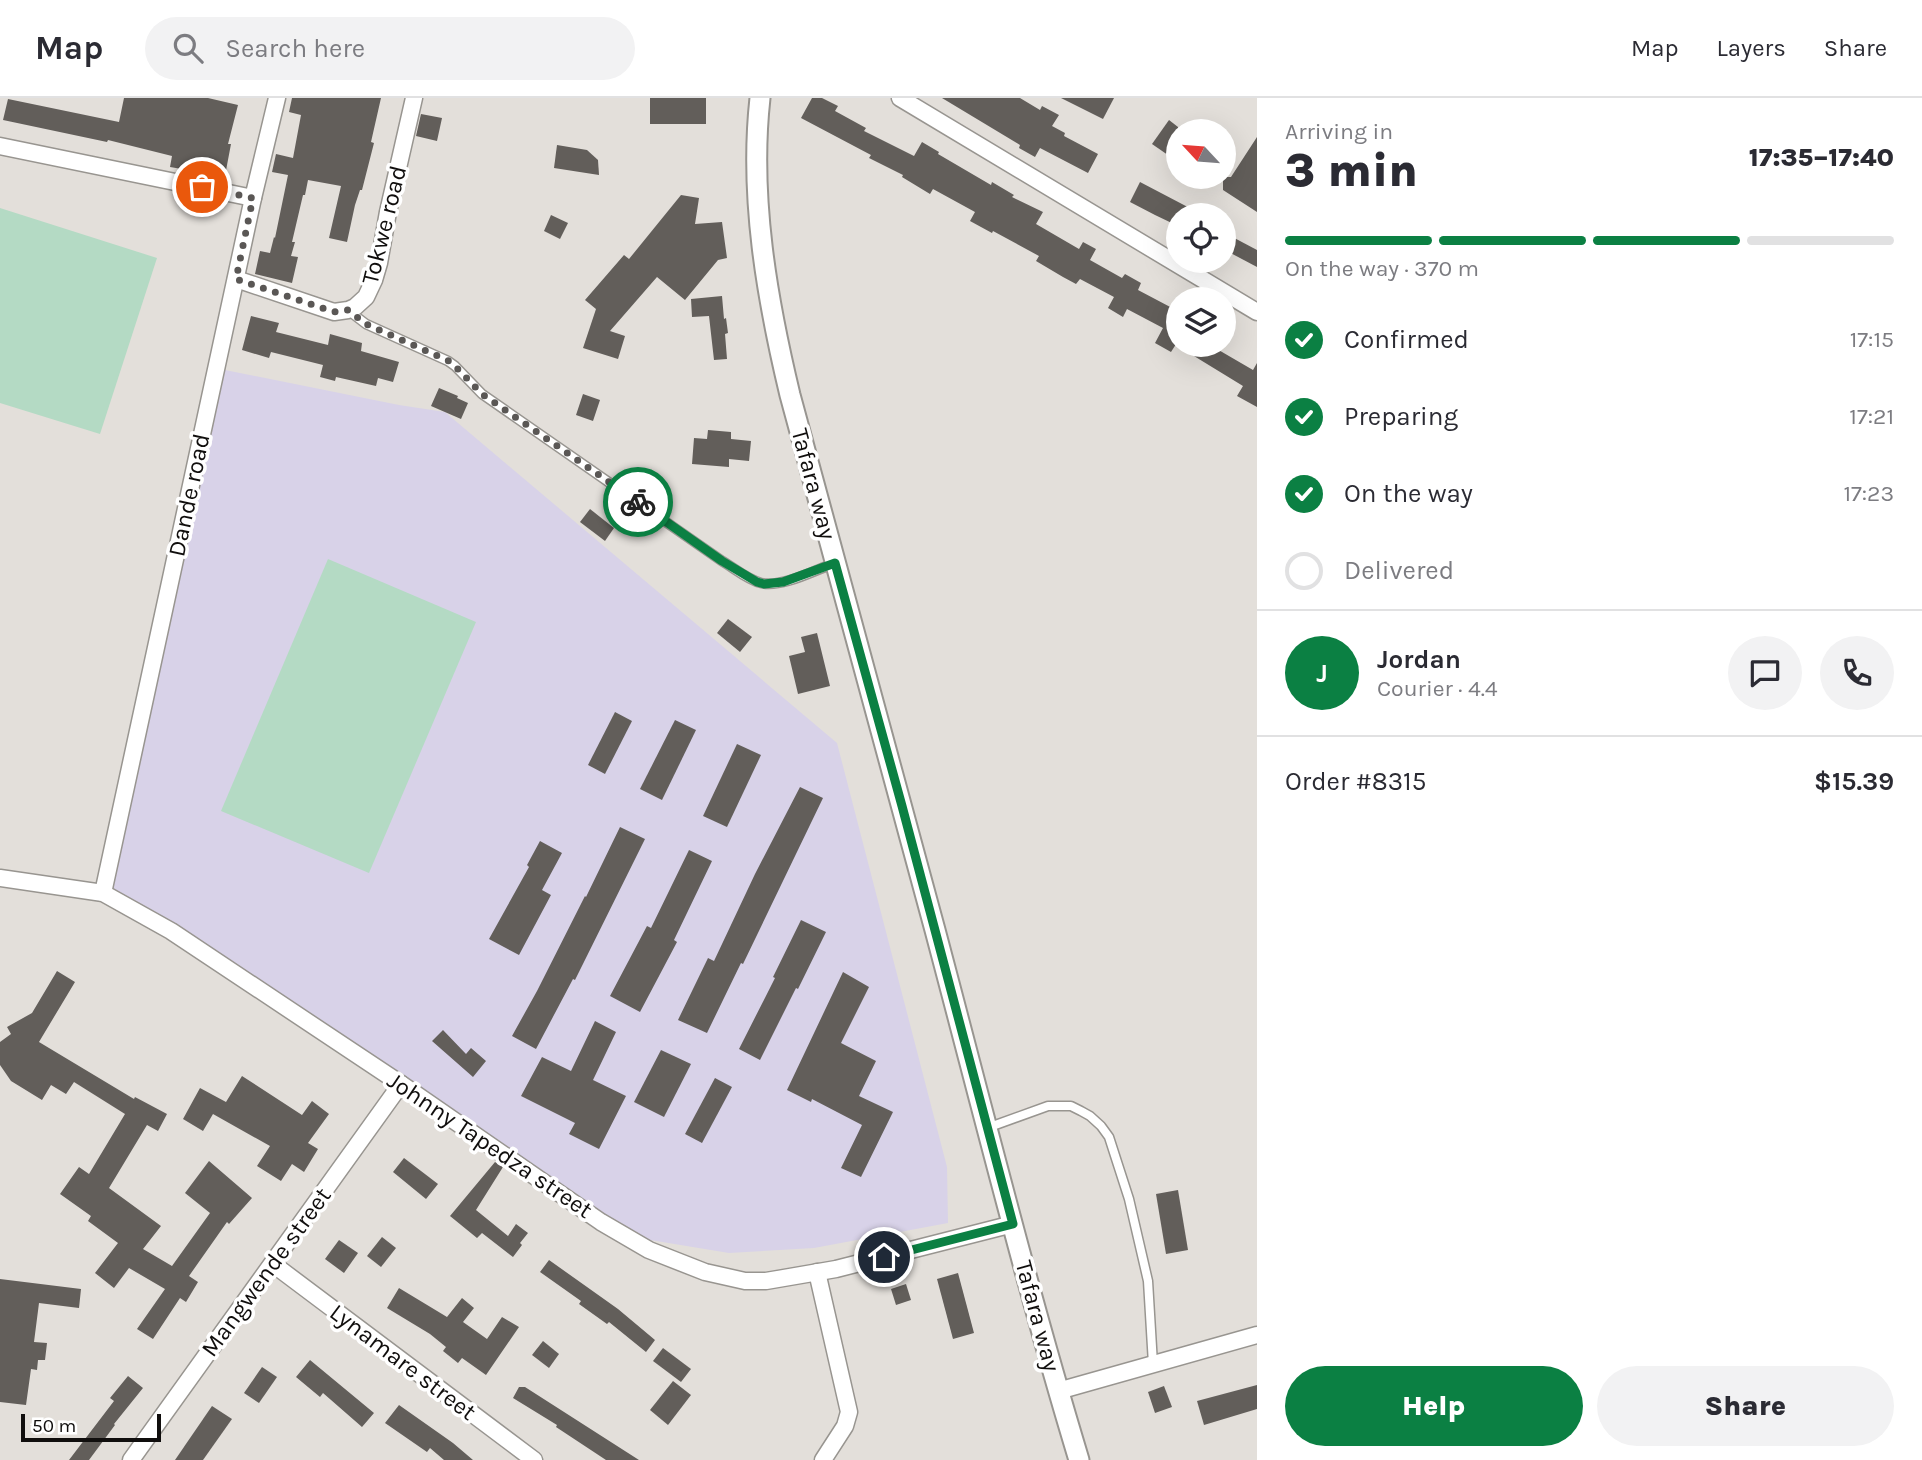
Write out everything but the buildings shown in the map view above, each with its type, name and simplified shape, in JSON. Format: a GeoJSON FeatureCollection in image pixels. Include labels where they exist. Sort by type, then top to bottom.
{"type":"FeatureCollection","features":[{"type":"Feature","properties":{"kind":"street","name":"Dande road"},"geometry":{"type":"LineString","coordinates":[[103,893],[277,98]]}},
{"type":"Feature","properties":{"kind":"street","name":"Tokwe road"},"geometry":{"type":"LineString","coordinates":[[236,279],[334,312],[348,310],[366,297],[379,263],[414,98]]}},
{"type":"Feature","properties":{"kind":"street","name":"Tafara way"},"geometry":{"type":"LineString","coordinates":[[760,98],[757,172],[766,282],[775,332],[987,1128],[1079,1460]]}},
{"type":"Feature","properties":{"kind":"street"},"geometry":{"type":"LineString","coordinates":[[900,98],[1257,312]]}},
{"type":"Feature","properties":{"kind":"street"},"geometry":{"type":"LineString","coordinates":[[0,146],[253,198]]}},
{"type":"Feature","properties":{"kind":"street","name":"Johnny Tapedza street"},"geometry":{"type":"LineString","coordinates":[[0,878],[103,893],[171,932],[401,1084],[601,1222],[649,1250],[705,1272],[745,1281],[766,1281],[903,1253],[1013,1224]]}},
{"type":"Feature","properties":{"kind":"street","name":"Mangwende street"},"geometry":{"type":"LineString","coordinates":[[131,1460],[401,1084]]}},
{"type":"Feature","properties":{"kind":"street","name":"Lynamare street"},"geometry":{"type":"LineString","coordinates":[[273,1264],[534,1460]]}},
{"type":"Feature","properties":{"kind":"street"},"geometry":{"type":"LineString","coordinates":[[817,1272],[849,1412],[845,1426],[823,1460]]}},
{"type":"Feature","properties":{"kind":"street"},"geometry":{"type":"LineString","coordinates":[[1058,1391],[1257,1335]]}},
{"type":"Feature","properties":{"kind":"lane"},"geometry":{"type":"LineString","coordinates":[[348,310],[366,324],[455,366],[482,394],[722,561],[757,582],[783,582],[835,563]]}},
{"type":"Feature","properties":{"kind":"lane"},"geometry":{"type":"LineString","coordinates":[[987,1128],[1048,1106],[1071,1106],[1090,1116],[1109,1137],[1129,1199],[1148,1281],[1153,1364]]}},
{"type":"Feature","properties":{"kind":"shaded area"},"geometry":{"type":"Polygon","coordinates":[[[225,370],[445,412],[837,743],[947,1167],[948,1223],[814,1248],[729,1253],[632,1237],[108,892],[225,370]]]}},
{"type":"Feature","properties":{"kind":"green space"},"geometry":{"type":"Polygon","coordinates":[[[0,208],[157,258],[100,434],[0,403],[0,208]]]}},
{"type":"Feature","properties":{"kind":"green space"},"geometry":{"type":"Polygon","coordinates":[[[328,559],[476,622],[369,873],[221,811],[328,559]]]}},
{"type":"Feature","properties":{"kind":"way so far"},"geometry":{"type":"LineString","coordinates":[[202,187],[253,198],[236,279],[334,312],[348,310],[366,324],[449,361],[482,394],[638,502]]}},
{"type":"Feature","properties":{"kind":"route"},"geometry":{"type":"LineString","coordinates":[[638,502],[757,582],[783,582],[835,563],[1013,1224],[884,1257]]}}]}
